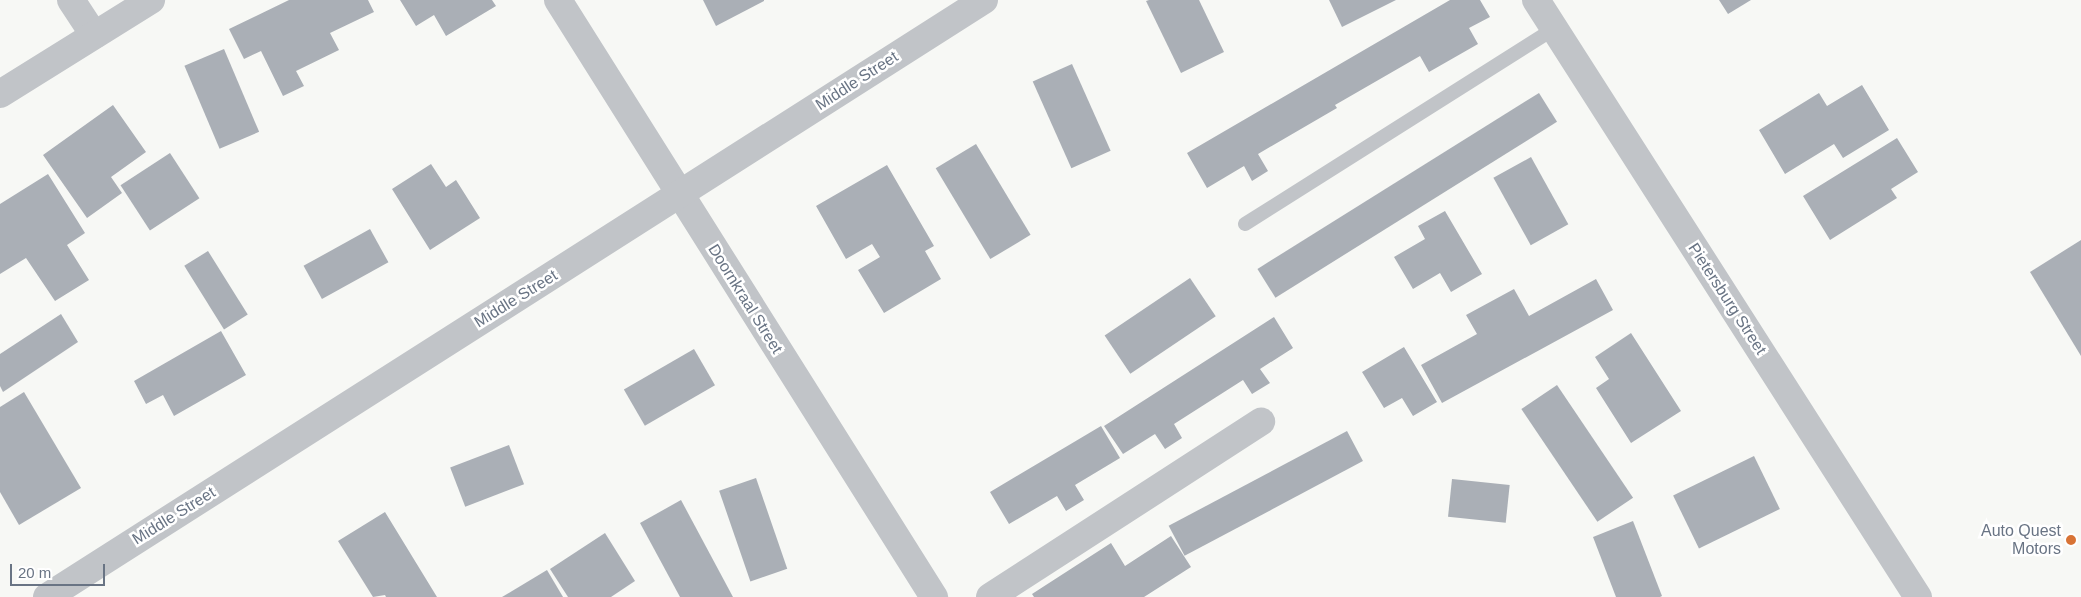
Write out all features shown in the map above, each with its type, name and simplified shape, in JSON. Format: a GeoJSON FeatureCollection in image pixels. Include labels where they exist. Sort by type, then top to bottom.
{"type":"FeatureCollection","features":[{"type":"Feature","properties":{"kind":"street"},"geometry":{"type":"LineString","coordinates":[[72,0],[94,35]]}},
{"type":"Feature","properties":{"kind":"street"},"geometry":{"type":"LineString","coordinates":[[0,94],[151,0]]}},
{"type":"Feature","properties":{"kind":"street","name":"Doornkraal Street"},"geometry":{"type":"LineString","coordinates":[[558,0],[679,195],[934,597]]}},
{"type":"Feature","properties":{"kind":"street","name":"Middle Street"},"geometry":{"type":"LineString","coordinates":[[47,597],[984,0]]}},
{"type":"Feature","properties":{"kind":"street","name":"Pietersburg Street"},"geometry":{"type":"LineString","coordinates":[[1536,0],[1918,597]]}},
{"type":"Feature","properties":{"kind":"street"},"geometry":{"type":"LineString","coordinates":[[990,597],[1261,422]]}},
{"type":"Feature","properties":{"kind":"lane"},"geometry":{"type":"LineString","coordinates":[[1245,224],[1554,29]]}},
{"type":"Feature","properties":{"kind":"building"},"geometry":{"type":"Polygon","coordinates":[[[289,0],[368,0],[374,12],[330,33],[339,50],[296,71],[304,86],[283,96],[261,51],[244,59],[229,29],[289,0]]]}},
{"type":"Feature","properties":{"kind":"building"},"geometry":{"type":"Polygon","coordinates":[[[400,0],[492,0],[496,6],[446,36],[434,15],[416,26],[400,0]]]}},
{"type":"Feature","properties":{"kind":"building"},"geometry":{"type":"Polygon","coordinates":[[[703,0],[764,0],[764,1],[716,26],[703,0]]]}},
{"type":"Feature","properties":{"kind":"building"},"geometry":{"type":"Polygon","coordinates":[[[1199,0],[1224,52],[1181,73],[1146,1],[1199,0]]]}},
{"type":"Feature","properties":{"kind":"building"},"geometry":{"type":"Polygon","coordinates":[[[1329,0],[1396,0],[1342,27],[1329,0]]]}},
{"type":"Feature","properties":{"kind":"building"},"geometry":{"type":"Polygon","coordinates":[[[1450,0],[1480,0],[1490,17],[1469,28],[1478,44],[1429,72],[1420,56],[1335,105],[1337,108],[1258,154],[1268,171],[1252,181],[1244,166],[1207,188],[1187,153],[1450,0]]]}},
{"type":"Feature","properties":{"kind":"building"},"geometry":{"type":"Polygon","coordinates":[[[1719,0],[1751,0],[1728,14],[1719,0]]]}},
{"type":"Feature","properties":{"kind":"building"},"geometry":{"type":"Polygon","coordinates":[[[224,49],[259,132],[220,149],[184,66],[224,49]]]}},
{"type":"Feature","properties":{"kind":"building"},"geometry":{"type":"Polygon","coordinates":[[[1072,64],[1111,151],[1071,168],[1033,81],[1072,64]]]}},
{"type":"Feature","properties":{"kind":"building"},"geometry":{"type":"Polygon","coordinates":[[[1862,85],[1889,130],[1843,158],[1834,144],[1785,174],[1759,130],[1819,93],[1827,106],[1862,85]]]}},
{"type":"Feature","properties":{"kind":"building"},"geometry":{"type":"Polygon","coordinates":[[[1539,93],[1557,122],[1275,298],[1257,269],[1539,93]]]}},
{"type":"Feature","properties":{"kind":"building"},"geometry":{"type":"Polygon","coordinates":[[[113,105],[146,152],[111,177],[122,193],[87,218],[43,155],[113,105]]]}},
{"type":"Feature","properties":{"kind":"building"},"geometry":{"type":"Polygon","coordinates":[[[1897,138],[1918,172],[1891,189],[1897,198],[1830,240],[1803,196],[1897,138]]]}},
{"type":"Feature","properties":{"kind":"building"},"geometry":{"type":"Polygon","coordinates":[[[976,144],[1031,235],[990,259],[936,168],[976,144]]]}},
{"type":"Feature","properties":{"kind":"building"},"geometry":{"type":"Polygon","coordinates":[[[170,153],[199,198],[150,230],[121,185],[170,153]]]}},
{"type":"Feature","properties":{"kind":"building"},"geometry":{"type":"Polygon","coordinates":[[[1531,157],[1568,224],[1531,245],[1493,178],[1531,157]]]}},
{"type":"Feature","properties":{"kind":"building"},"geometry":{"type":"Polygon","coordinates":[[[431,164],[446,187],[456,180],[480,218],[430,250],[392,189],[431,164]]]}},
{"type":"Feature","properties":{"kind":"building"},"geometry":{"type":"Polygon","coordinates":[[[887,165],[934,246],[925,251],[941,279],[884,313],[858,270],[880,257],[872,244],[846,259],[816,206],[887,165]]]}},
{"type":"Feature","properties":{"kind":"building"},"geometry":{"type":"Polygon","coordinates":[[[48,174],[85,233],[67,245],[89,280],[55,301],[26,258],[0,274],[0,204],[48,174]]]}},
{"type":"Feature","properties":{"kind":"building"},"geometry":{"type":"Polygon","coordinates":[[[1445,211],[1482,274],[1451,292],[1440,273],[1413,289],[1394,257],[1425,239],[1418,226],[1445,211]]]}},
{"type":"Feature","properties":{"kind":"building"},"geometry":{"type":"Polygon","coordinates":[[[370,229],[388,262],[322,299],[304,266],[370,229]]]}},
{"type":"Feature","properties":{"kind":"building"},"geometry":{"type":"Polygon","coordinates":[[[2081,240],[2081,356],[2030,272],[2081,240]]]}},
{"type":"Feature","properties":{"kind":"building"},"geometry":{"type":"Polygon","coordinates":[[[208,251],[248,315],[224,329],[184,266],[208,251]]]}},
{"type":"Feature","properties":{"kind":"building"},"geometry":{"type":"Polygon","coordinates":[[[1190,278],[1216,316],[1130,374],[1105,336],[1190,278]]]}},
{"type":"Feature","properties":{"kind":"building"},"geometry":{"type":"Polygon","coordinates":[[[1596,279],[1613,310],[1442,403],[1421,365],[1477,334],[1466,315],[1514,289],[1529,316],[1596,279]]]}},
{"type":"Feature","properties":{"kind":"building"},"geometry":{"type":"Polygon","coordinates":[[[61,314],[78,342],[3,392],[0,386],[0,354],[61,314]]]}},
{"type":"Feature","properties":{"kind":"building"},"geometry":{"type":"Polygon","coordinates":[[[1274,317],[1293,348],[1260,369],[1270,383],[1252,394],[1243,380],[1174,424],[1182,438],[1165,449],[1155,434],[1123,454],[1104,426],[1274,317]]]}},
{"type":"Feature","properties":{"kind":"building"},"geometry":{"type":"Polygon","coordinates":[[[221,331],[246,375],[174,416],[163,395],[146,404],[134,381],[221,331]]]}},
{"type":"Feature","properties":{"kind":"building"},"geometry":{"type":"Polygon","coordinates":[[[1631,333],[1681,411],[1631,443],[1596,388],[1609,379],[1595,357],[1631,333]]]}},
{"type":"Feature","properties":{"kind":"building"},"geometry":{"type":"Polygon","coordinates":[[[1404,347],[1437,402],[1413,416],[1402,398],[1384,408],[1362,372],[1404,347]]]}},
{"type":"Feature","properties":{"kind":"building"},"geometry":{"type":"Polygon","coordinates":[[[694,349],[715,385],[645,426],[624,390],[694,349]]]}},
{"type":"Feature","properties":{"kind":"building"},"geometry":{"type":"Polygon","coordinates":[[[1557,385],[1633,498],[1597,522],[1521,409],[1557,385]]]}},
{"type":"Feature","properties":{"kind":"building"},"geometry":{"type":"Polygon","coordinates":[[[24,392],[81,488],[19,525],[0,492],[0,407],[24,392]]]}},
{"type":"Feature","properties":{"kind":"building"},"geometry":{"type":"Polygon","coordinates":[[[1101,426],[1120,458],[1075,485],[1084,500],[1066,511],[1057,496],[1009,524],[990,492],[1101,426]]]}},
{"type":"Feature","properties":{"kind":"building"},"geometry":{"type":"Polygon","coordinates":[[[1347,431],[1363,461],[1185,556],[1169,526],[1347,431]]]}},
{"type":"Feature","properties":{"kind":"building"},"geometry":{"type":"Polygon","coordinates":[[[509,445],[524,484],[465,507],[450,468],[509,445]]]}},
{"type":"Feature","properties":{"kind":"building"},"geometry":{"type":"Polygon","coordinates":[[[1754,456],[1780,509],[1699,548],[1673,495],[1754,456]]]}},
{"type":"Feature","properties":{"kind":"building"},"geometry":{"type":"Polygon","coordinates":[[[756,478],[787,569],[750,581],[719,491],[756,478]]]}},
{"type":"Feature","properties":{"kind":"building"},"geometry":{"type":"Polygon","coordinates":[[[1452,479],[1510,485],[1506,523],[1448,517],[1452,479]]]}},
{"type":"Feature","properties":{"kind":"building"},"geometry":{"type":"Polygon","coordinates":[[[681,500],[733,597],[680,597],[640,523],[681,500]]]}},
{"type":"Feature","properties":{"kind":"building"},"geometry":{"type":"Polygon","coordinates":[[[385,512],[437,597],[386,597],[385,595],[373,597],[338,541],[385,512]]]}},
{"type":"Feature","properties":{"kind":"building"},"geometry":{"type":"Polygon","coordinates":[[[1633,521],[1662,596],[1660,597],[1616,597],[1593,537],[1633,521]]]}},
{"type":"Feature","properties":{"kind":"building"},"geometry":{"type":"Polygon","coordinates":[[[605,533],[635,581],[611,597],[568,597],[550,569],[605,533]]]}},
{"type":"Feature","properties":{"kind":"building"},"geometry":{"type":"Polygon","coordinates":[[[1171,536],[1191,567],[1144,597],[1034,597],[1032,594],[1111,543],[1125,566],[1171,536]]]}},
{"type":"Feature","properties":{"kind":"building"},"geometry":{"type":"Polygon","coordinates":[[[547,570],[563,597],[502,597],[547,570]]]}},
{"type":"Feature","properties":{"kind":"place","name":"Auto Quest Motors"},"geometry":{"type":"Point","coordinates":[2071,540]}}]}
